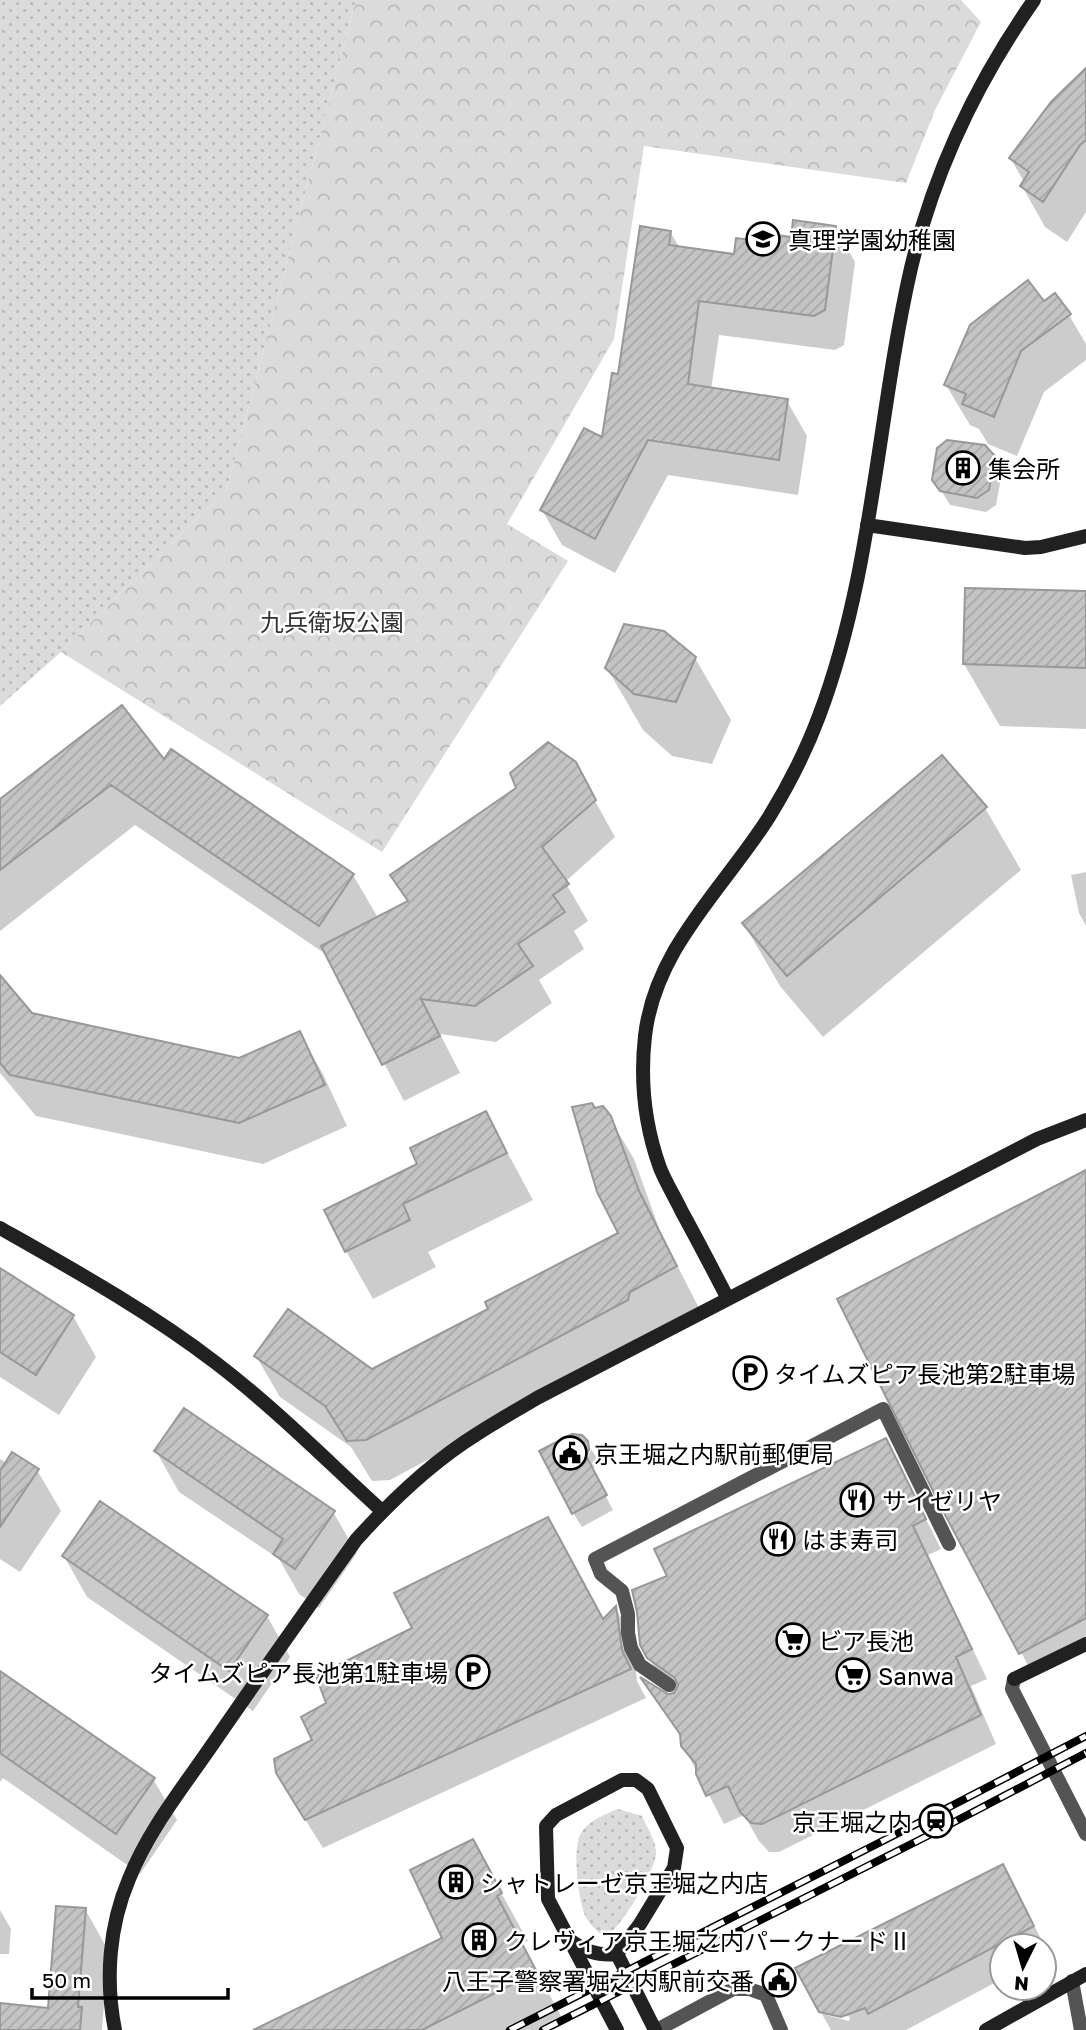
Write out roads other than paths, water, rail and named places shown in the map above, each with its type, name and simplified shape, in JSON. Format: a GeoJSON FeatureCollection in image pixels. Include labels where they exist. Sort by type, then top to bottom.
{"type":"FeatureCollection","features":[{"type":"Feature","properties":{"kind":"street"},"geometry":{"type":"LineString","coordinates":[[728,1299],[657,1159],[645,1108],[642,1077],[646,1029],[662,973],[675,948],[769,817],[816,724],[837,666],[862,563],[906,292],[929,207],[971,104],[994,61],[1034,0]]}},
{"type":"Feature","properties":{"kind":"street"},"geometry":{"type":"LineString","coordinates":[[867,525],[1025,548],[1086,537]]}},
{"type":"Feature","properties":{"kind":"street"},"geometry":{"type":"LineString","coordinates":[[114,2030],[110,2001],[111,1948],[121,1900],[143,1850],[199,1764],[356,1539],[382,1511],[408,1487],[477,1434],[537,1398],[1037,1139],[1086,1120]]}},
{"type":"Feature","properties":{"kind":"street"},"geometry":{"type":"LineString","coordinates":[[0,1228],[105,1287],[206,1356],[256,1395],[382,1511]]}},
{"type":"Feature","properties":{"kind":"street"},"geometry":{"type":"LineString","coordinates":[[669,1685],[640,1665],[631,1648],[628,1614],[622,1591],[601,1574],[595,1559],[883,1409],[949,1544]]}},
{"type":"Feature","properties":{"kind":"street"},"geometry":{"type":"LineString","coordinates":[[1086,1644],[1014,1679],[1012,1689],[1086,1834]]}},
{"type":"Feature","properties":{"kind":"street"},"geometry":{"type":"LineString","coordinates":[[568,1939],[591,1953],[617,1954],[640,1924],[674,1868],[677,1848],[648,1789],[636,1780],[622,1780],[556,1815],[546,1826],[548,1899],[568,1939],[617,2030]]}},
{"type":"Feature","properties":{"kind":"street"},"geometry":{"type":"LineString","coordinates":[[617,1954],[656,2030],[733,1989],[749,1989],[766,1995],[781,2030]]}},
{"type":"Feature","properties":{"kind":"street"},"geometry":{"type":"LineString","coordinates":[[986,2030],[1086,1975]]}},
{"type":"Feature","properties":{"kind":"street"},"geometry":{"type":"LineString","coordinates":[[1072,1981],[1081,2030]]}},
{"type":"Feature","properties":{"kind":"railway"},"geometry":{"type":"LineString","coordinates":[[510,2030],[1086,1736]]}},
{"type":"Feature","properties":{"kind":"railway"},"geometry":{"type":"LineString","coordinates":[[543,2030],[1086,1753]]}},
{"type":"Feature","properties":{"kind":"place","name":"真理学園幼稚園"},"geometry":{"type":"Point","coordinates":[763,239]}},
{"type":"Feature","properties":{"kind":"place","name":"集会所"},"geometry":{"type":"Point","coordinates":[963,468]}},
{"type":"Feature","properties":{"kind":"place","name":"タイムズピア長池第2駐車場"},"geometry":{"type":"Point","coordinates":[750,1373]}},
{"type":"Feature","properties":{"kind":"place","name":"京王堀之内駅前郵便局"},"geometry":{"type":"Point","coordinates":[570,1453]}},
{"type":"Feature","properties":{"kind":"place","name":"サイゼリヤ"},"geometry":{"type":"Point","coordinates":[857,1500]}},
{"type":"Feature","properties":{"kind":"place","name":"はま寿司"},"geometry":{"type":"Point","coordinates":[778,1539]}},
{"type":"Feature","properties":{"kind":"place","name":"ビア長池"},"geometry":{"type":"Point","coordinates":[793,1640]}},
{"type":"Feature","properties":{"kind":"place","name":"タイムズピア長池第1駐車場"},"geometry":{"type":"Point","coordinates":[473,1672]}},
{"type":"Feature","properties":{"kind":"place","name":"Sanwa"},"geometry":{"type":"Point","coordinates":[853,1675]}},
{"type":"Feature","properties":{"kind":"place","name":"京王堀之内"},"geometry":{"type":"Point","coordinates":[936,1821]}},
{"type":"Feature","properties":{"kind":"place","name":"シャトレーゼ京王堀之内店"},"geometry":{"type":"Point","coordinates":[456,1882]}},
{"type":"Feature","properties":{"kind":"place","name":"クレヴィア京王堀之内パークナードⅡ"},"geometry":{"type":"Point","coordinates":[479,1940]}},
{"type":"Feature","properties":{"kind":"place","name":"八王子警察署堀之内駅前交番"},"geometry":{"type":"Point","coordinates":[779,1980]}},
{"type":"Feature","properties":{"kind":"park label","name":"九兵衛坂公園"},"geometry":{"type":"Point","coordinates":[332,621]}}]}
